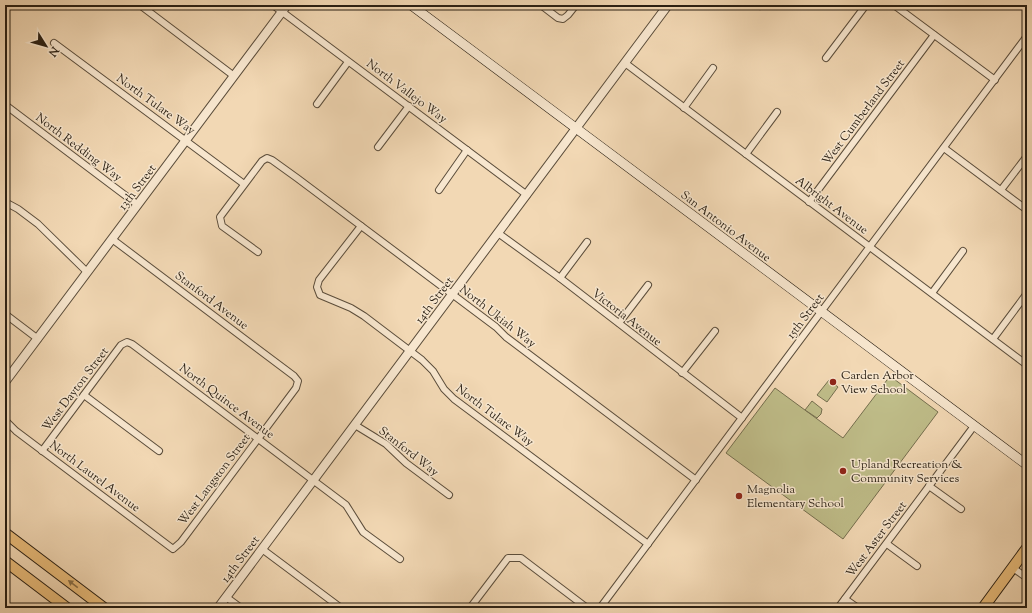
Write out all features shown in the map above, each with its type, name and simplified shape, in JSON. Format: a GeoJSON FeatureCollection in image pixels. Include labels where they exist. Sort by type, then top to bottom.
{"type":"FeatureCollection","features":[{"type":"Feature","properties":{"kind":"main road","name":"San Antonio Avenue"},"geometry":{"type":"LineString","coordinates":[[411,5],[1027,465]]}},
{"type":"Feature","properties":{"kind":"main road"},"geometry":{"type":"LineString","coordinates":[[5,533],[104,608]]}},
{"type":"Feature","properties":{"kind":"main road"},"geometry":{"type":"LineString","coordinates":[[982,608],[1027,548]]}},
{"type":"Feature","properties":{"kind":"main road"},"geometry":{"type":"LineString","coordinates":[[5,561],[67,608]]}},
{"type":"Feature","properties":{"kind":"street"},"geometry":{"type":"LineString","coordinates":[[140,5],[234,76]]}},
{"type":"Feature","properties":{"kind":"street","name":"North Vallejo Way"},"geometry":{"type":"LineString","coordinates":[[273,5],[284,8],[348,62],[527,195]]}},
{"type":"Feature","properties":{"kind":"street"},"geometry":{"type":"LineString","coordinates":[[541,5],[558,18],[563,18],[568,15],[576,5]]}},
{"type":"Feature","properties":{"kind":"street","name":"14th Street"},"geometry":{"type":"LineString","coordinates":[[218,608],[668,5]]}},
{"type":"Feature","properties":{"kind":"street"},"geometry":{"type":"LineString","coordinates":[[826,58],[866,5]]}},
{"type":"Feature","properties":{"kind":"street"},"geometry":{"type":"LineString","coordinates":[[894,5],[995,80]]}},
{"type":"Feature","properties":{"kind":"street","name":"13th Street"},"geometry":{"type":"LineString","coordinates":[[5,382],[284,8]]}},
{"type":"Feature","properties":{"kind":"street","name":"West Cumberland Street"},"geometry":{"type":"LineString","coordinates":[[809,202],[934,35]]}},
{"type":"Feature","properties":{"kind":"street","name":"15th Street"},"geometry":{"type":"LineString","coordinates":[[600,608],[1027,36]]}},
{"type":"Feature","properties":{"kind":"street","name":"North Tulare Way"},"geometry":{"type":"LineString","coordinates":[[54,43],[244,184]]}},
{"type":"Feature","properties":{"kind":"street"},"geometry":{"type":"LineString","coordinates":[[316,104],[348,62]]}},
{"type":"Feature","properties":{"kind":"street","name":"Albright Avenue"},"geometry":{"type":"LineString","coordinates":[[625,63],[1027,365]]}},
{"type":"Feature","properties":{"kind":"street"},"geometry":{"type":"LineString","coordinates":[[684,108],[713,68]]}},
{"type":"Feature","properties":{"kind":"street"},"geometry":{"type":"LineString","coordinates":[[378,147],[409,106]]}},
{"type":"Feature","properties":{"kind":"street","name":"North Redding Way"},"geometry":{"type":"LineString","coordinates":[[8,107],[138,205]]}},
{"type":"Feature","properties":{"kind":"street"},"geometry":{"type":"LineString","coordinates":[[746,154],[777,112]]}},
{"type":"Feature","properties":{"kind":"street"},"geometry":{"type":"LineString","coordinates":[[944,148],[1027,210]]}},
{"type":"Feature","properties":{"kind":"street"},"geometry":{"type":"LineString","coordinates":[[439,190],[468,150]]}},
{"type":"Feature","properties":{"kind":"street"},"geometry":{"type":"LineString","coordinates":[[1001,190],[1027,156]]}},
{"type":"Feature","properties":{"kind":"street","name":"North Ukiah Way"},"geometry":{"type":"LineString","coordinates":[[244,184],[262,161],[267,158],[272,160],[453,294],[496,327],[506,337],[696,480]]}},
{"type":"Feature","properties":{"kind":"street"},"geometry":{"type":"LineString","coordinates":[[244,184],[220,218],[222,226],[258,252]]}},
{"type":"Feature","properties":{"kind":"street"},"geometry":{"type":"LineString","coordinates":[[5,202],[18,209],[38,224],[87,272]]}},
{"type":"Feature","properties":{"kind":"street","name":"North Tulare Way"},"geometry":{"type":"LineString","coordinates":[[361,226],[319,280],[317,287],[320,295],[351,308],[364,316],[422,360],[433,371],[444,389],[454,399],[648,544]]}},
{"type":"Feature","properties":{"kind":"street","name":"Victoria Avenue"},"geometry":{"type":"LineString","coordinates":[[498,233],[560,278],[619,323],[636,338],[742,418]]}},
{"type":"Feature","properties":{"kind":"street","name":"Stanford Avenue"},"geometry":{"type":"LineString","coordinates":[[112,239],[294,376],[298,381]]}},
{"type":"Feature","properties":{"kind":"street"},"geometry":{"type":"LineString","coordinates":[[560,278],[587,242]]}},
{"type":"Feature","properties":{"kind":"street"},"geometry":{"type":"LineString","coordinates":[[932,293],[963,251]]}},
{"type":"Feature","properties":{"kind":"street"},"geometry":{"type":"LineString","coordinates":[[619,323],[648,285]]}},
{"type":"Feature","properties":{"kind":"street"},"geometry":{"type":"LineString","coordinates":[[993,339],[1025,296]]}},
{"type":"Feature","properties":{"kind":"street"},"geometry":{"type":"LineString","coordinates":[[5,314],[38,339]]}},
{"type":"Feature","properties":{"kind":"street"},"geometry":{"type":"LineString","coordinates":[[682,373],[714,331]]}},
{"type":"Feature","properties":{"kind":"street","name":"West Dayton Street"},"geometry":{"type":"LineString","coordinates":[[42,451],[120,345],[127,342]]}},
{"type":"Feature","properties":{"kind":"street","name":"North Quince Avenue"},"geometry":{"type":"LineString","coordinates":[[127,342],[132,344],[346,505],[363,532],[400,559]]}},
{"type":"Feature","properties":{"kind":"street","name":"West Langston Street"},"geometry":{"type":"LineString","coordinates":[[172,549],[181,542],[296,388],[298,381]]}},
{"type":"Feature","properties":{"kind":"street"},"geometry":{"type":"LineString","coordinates":[[84,395],[159,451]]}},
{"type":"Feature","properties":{"kind":"street","name":"North Laurel Avenue"},"geometry":{"type":"LineString","coordinates":[[5,420],[16,431],[172,549]]}},
{"type":"Feature","properties":{"kind":"street","name":"Stanford Way"},"geometry":{"type":"LineString","coordinates":[[355,426],[386,444],[406,463],[449,495]]}},
{"type":"Feature","properties":{"kind":"street","name":"West Aster Street"},"geometry":{"type":"LineString","coordinates":[[838,608],[974,426]]}},
{"type":"Feature","properties":{"kind":"street"},"geometry":{"type":"LineString","coordinates":[[930,486],[961,509]]}},
{"type":"Feature","properties":{"kind":"street"},"geometry":{"type":"LineString","coordinates":[[887,544],[917,566]]}},
{"type":"Feature","properties":{"kind":"street"},"geometry":{"type":"LineString","coordinates":[[262,549],[341,608]]}},
{"type":"Feature","properties":{"kind":"street"},"geometry":{"type":"LineString","coordinates":[[470,608],[508,558],[521,558],[587,608]]}},
{"type":"Feature","properties":{"kind":"street"},"geometry":{"type":"LineString","coordinates":[[1013,568],[1027,578]]}},
{"type":"Feature","properties":{"kind":"street"},"geometry":{"type":"LineString","coordinates":[[226,597],[241,608]]}},
{"type":"Feature","properties":{"kind":"street"},"geometry":{"type":"LineString","coordinates":[[845,599],[858,608]]}},
{"type":"Feature","properties":{"kind":"shaded area"},"geometry":{"type":"Polygon","coordinates":[[[890,376],[938,412],[843,539],[726,453],[775,388],[843,438],[890,376]]]}},
{"type":"Feature","properties":{"kind":"shaded area"},"geometry":{"type":"Polygon","coordinates":[[[829,380],[838,387],[827,402],[817,395],[829,380]]]}},
{"type":"Feature","properties":{"kind":"shaded area"},"geometry":{"type":"Polygon","coordinates":[[[812,401],[822,409],[821,414],[817,418],[805,410],[812,401]]]}},
{"type":"Feature","properties":{"kind":"place","name":"Carden Arbor View School"},"geometry":{"type":"Point","coordinates":[833,382]}},
{"type":"Feature","properties":{"kind":"place","name":"Upland Recreation & Community Services"},"geometry":{"type":"Point","coordinates":[843,471]}},
{"type":"Feature","properties":{"kind":"place","name":"Magnolia Elementary School"},"geometry":{"type":"Point","coordinates":[739,496]}}]}
